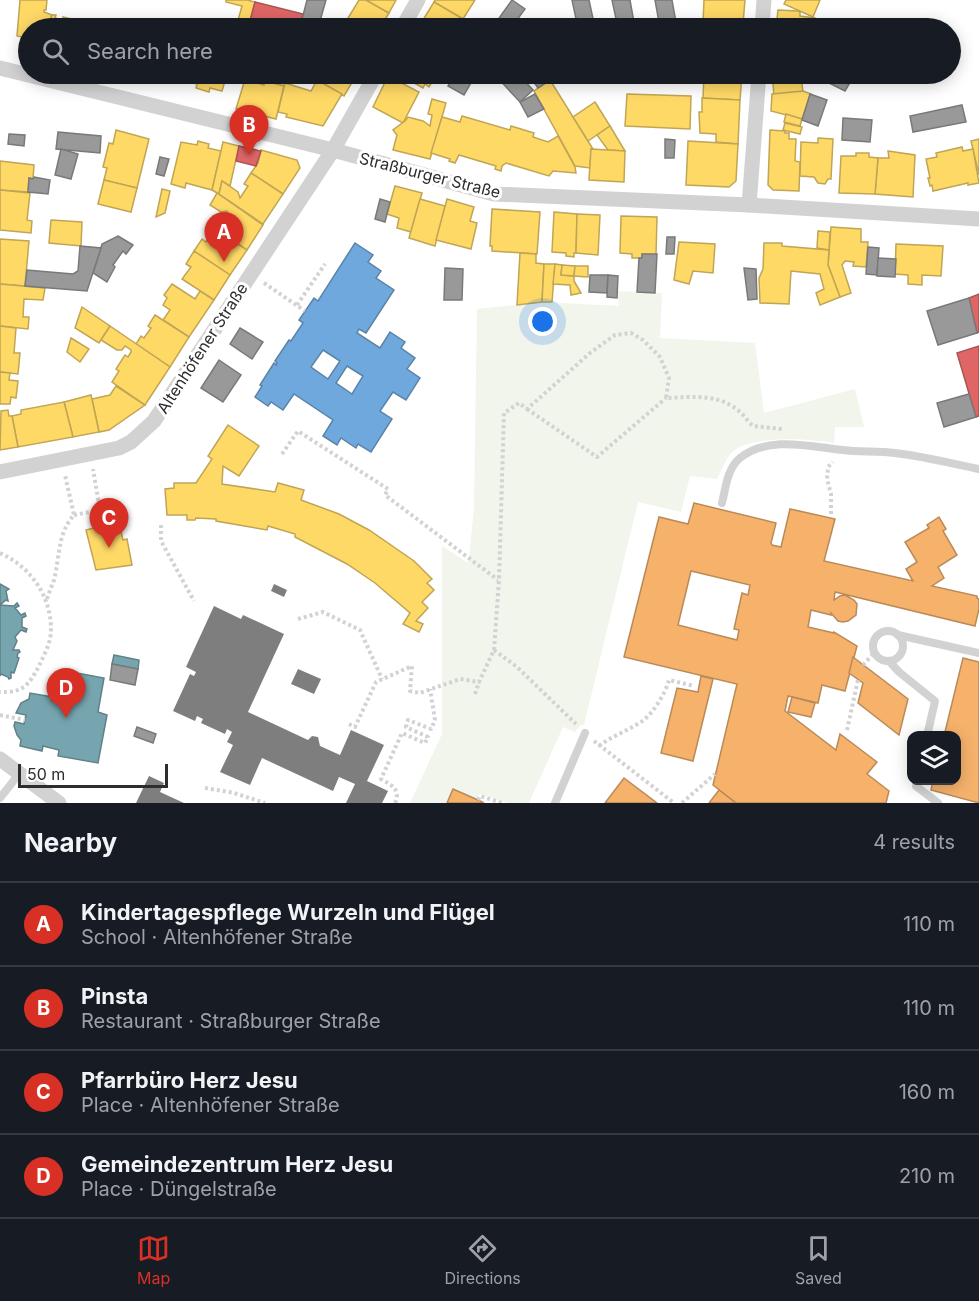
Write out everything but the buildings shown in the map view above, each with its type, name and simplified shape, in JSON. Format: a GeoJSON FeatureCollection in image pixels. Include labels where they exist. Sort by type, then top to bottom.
{"type":"FeatureCollection","features":[{"type":"Feature","properties":{"kind":"street"},"geometry":{"type":"LineString","coordinates":[[408,18],[418,0]]}},
{"type":"Feature","properties":{"kind":"street"},"geometry":{"type":"LineString","coordinates":[[763,18],[764,0]]}},
{"type":"Feature","properties":{"kind":"street","name":"Straßburger Straße"},"geometry":{"type":"LineString","coordinates":[[0,68],[18,72]]}},
{"type":"Feature","properties":{"kind":"street","name":"Straßburger Straße"},"geometry":{"type":"LineString","coordinates":[[65,84],[333,150],[494,194],[749,205],[979,219]]}},
{"type":"Feature","properties":{"kind":"street","name":"Altenhöfener Straße"},"geometry":{"type":"LineString","coordinates":[[0,472],[119,448],[131,442],[154,421],[333,150],[370,84]]}},
{"type":"Feature","properties":{"kind":"street"},"geometry":{"type":"LineString","coordinates":[[749,205],[758,84]]}},
{"type":"Feature","properties":{"kind":"street"},"geometry":{"type":"LineString","coordinates":[[0,759],[59,803]]}},
{"type":"Feature","properties":{"kind":"lane"},"geometry":{"type":"LineString","coordinates":[[722,503],[730,469],[741,456],[759,448],[798,444],[844,450],[886,452],[979,469]]}},
{"type":"Feature","properties":{"kind":"lane"},"geometry":{"type":"LineString","coordinates":[[898,635],[902,651],[899,656],[889,661],[883,660],[874,653],[874,642],[881,633],[893,632],[979,653]]}},
{"type":"Feature","properties":{"kind":"lane"},"geometry":{"type":"LineString","coordinates":[[889,661],[935,701],[928,731]]}},
{"type":"Feature","properties":{"kind":"lane"},"geometry":{"type":"LineString","coordinates":[[555,803],[585,733]]}},
{"type":"Feature","properties":{"kind":"lane"},"geometry":{"type":"LineString","coordinates":[[0,798],[19,774]]}},
{"type":"Feature","properties":{"kind":"lane"},"geometry":{"type":"LineString","coordinates":[[916,785],[938,803]]}},
{"type":"Feature","properties":{"kind":"path"},"geometry":{"type":"LineString","coordinates":[[297,305],[325,264]]}},
{"type":"Feature","properties":{"kind":"path"},"geometry":{"type":"LineString","coordinates":[[268,286],[305,311]]}},
{"type":"Feature","properties":{"kind":"path"},"geometry":{"type":"LineString","coordinates":[[526,409],[590,353],[615,335],[631,333],[643,340],[660,357],[669,378],[666,398]]}},
{"type":"Feature","properties":{"kind":"path"},"geometry":{"type":"LineString","coordinates":[[475,694],[494,650],[499,580],[504,413],[519,403],[597,457],[666,398],[718,399],[741,413],[753,426],[794,429]]}},
{"type":"Feature","properties":{"kind":"path"},"geometry":{"type":"LineString","coordinates":[[282,453],[298,431],[388,489],[384,495],[499,580]]}},
{"type":"Feature","properties":{"kind":"path"},"geometry":{"type":"LineString","coordinates":[[831,514],[828,467],[844,450]]}},
{"type":"Feature","properties":{"kind":"path"},"geometry":{"type":"LineString","coordinates":[[47,600],[54,580],[62,532],[67,523],[74,515],[100,510],[90,454]]}},
{"type":"Feature","properties":{"kind":"path"},"geometry":{"type":"LineString","coordinates":[[62,459],[74,515]]}},
{"type":"Feature","properties":{"kind":"path"},"geometry":{"type":"LineString","coordinates":[[161,525],[161,541],[194,601]]}},
{"type":"Feature","properties":{"kind":"path"},"geometry":{"type":"LineString","coordinates":[[0,553],[14,559],[37,582],[47,600],[51,632],[47,649],[35,673],[23,689],[0,693]]}},
{"type":"Feature","properties":{"kind":"path"},"geometry":{"type":"LineString","coordinates":[[298,619],[323,612],[360,630],[382,679]]}},
{"type":"Feature","properties":{"kind":"path"},"geometry":{"type":"LineString","coordinates":[[494,650],[517,667],[599,746],[674,803]]}},
{"type":"Feature","properties":{"kind":"path"},"geometry":{"type":"LineString","coordinates":[[863,664],[874,653]]}},
{"type":"Feature","properties":{"kind":"path"},"geometry":{"type":"LineString","coordinates":[[349,724],[355,727],[376,682],[412,666],[410,691],[420,693],[460,679],[479,682]]}},
{"type":"Feature","properties":{"kind":"path"},"geometry":{"type":"LineString","coordinates":[[599,746],[612,736],[642,722],[666,693],[669,680],[694,686]]}},
{"type":"Feature","properties":{"kind":"path"},"geometry":{"type":"LineString","coordinates":[[847,730],[858,680]]}},
{"type":"Feature","properties":{"kind":"path"},"geometry":{"type":"LineString","coordinates":[[395,803],[398,797],[397,791],[381,779],[402,733],[425,743],[428,737],[405,727],[408,720],[431,729],[435,720],[430,689]]}},
{"type":"Feature","properties":{"kind":"path"},"geometry":{"type":"LineString","coordinates":[[0,715],[25,720]]}},
{"type":"Feature","properties":{"kind":"path"},"geometry":{"type":"LineString","coordinates":[[682,803],[715,774]]}},
{"type":"Feature","properties":{"kind":"path"},"geometry":{"type":"LineString","coordinates":[[205,789],[234,793],[265,803]]}},
{"type":"Feature","properties":{"kind":"path"},"geometry":{"type":"LineString","coordinates":[[478,800],[480,796],[502,803]]}},
{"type":"Feature","properties":{"kind":"shaded area"},"geometry":{"type":"Polygon","coordinates":[[[617,291],[662,293],[660,338],[755,343],[764,413],[855,389],[864,427],[835,427],[834,443],[780,440],[750,443],[739,448],[730,454],[717,479],[690,476],[681,512],[638,502],[584,725],[581,725],[575,732],[563,727],[529,803],[508,803],[480,794],[476,799],[454,789],[447,803],[410,803],[442,734],[442,546],[468,563],[469,559],[474,507],[477,309],[542,302],[619,306],[617,291]]]}},
{"type":"Feature","properties":{"kind":"place","name":"Pinsta"},"geometry":{"type":"Point","coordinates":[249,155]}},
{"type":"Feature","properties":{"kind":"place","name":"Kindertagespflege Wurzeln und Flügel"},"geometry":{"type":"Point","coordinates":[224,262]}},
{"type":"Feature","properties":{"kind":"place","name":"Pfarrbüro Herz Jesu"},"geometry":{"type":"Point","coordinates":[109,548]}},
{"type":"Feature","properties":{"kind":"place","name":"Gemeindezentrum Herz Jesu"},"geometry":{"type":"Point","coordinates":[66,718]}}]}
